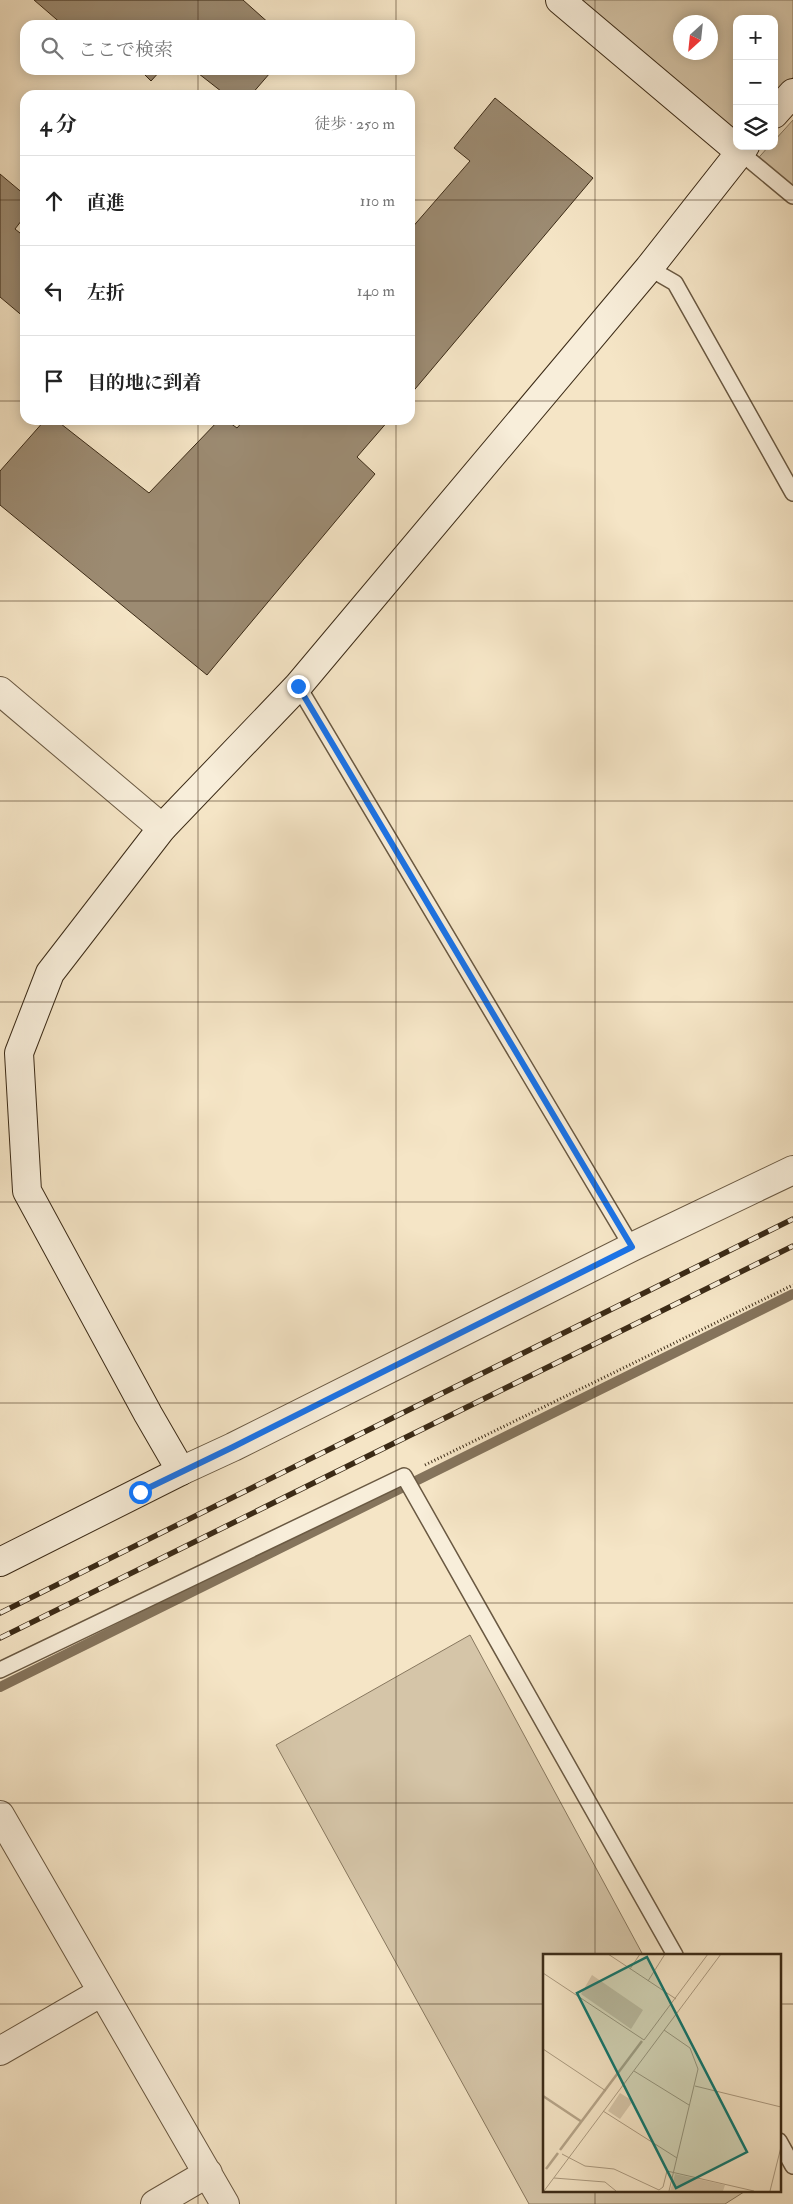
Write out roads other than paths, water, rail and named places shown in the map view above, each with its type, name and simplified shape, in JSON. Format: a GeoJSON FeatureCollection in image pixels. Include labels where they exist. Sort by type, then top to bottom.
{"type":"FeatureCollection","features":[{"type":"Feature","properties":{"kind":"street"},"geometry":{"type":"LineString","coordinates":[[560,0],[733,142]]}},
{"type":"Feature","properties":{"kind":"street"},"geometry":{"type":"LineString","coordinates":[[778,110],[793,93]]}},
{"type":"Feature","properties":{"kind":"street"},"geometry":{"type":"LineString","coordinates":[[181,1471],[27,1191],[19,1053],[50,972],[162,828],[298,686],[649,268],[741,150]]}},
{"type":"Feature","properties":{"kind":"street"},"geometry":{"type":"LineString","coordinates":[[0,691],[162,828]]}},
{"type":"Feature","properties":{"kind":"street"},"geometry":{"type":"LineString","coordinates":[[0,1562],[632,1247],[793,1170]]}},
{"type":"Feature","properties":{"kind":"street"},"geometry":{"type":"LineString","coordinates":[[0,1815],[225,2204]]}},
{"type":"Feature","properties":{"kind":"street"},"geometry":{"type":"LineString","coordinates":[[0,2051],[102,1992]]}},
{"type":"Feature","properties":{"kind":"street"},"geometry":{"type":"LineString","coordinates":[[155,2204],[208,2173]]}},
{"type":"Feature","properties":{"kind":"lane"},"geometry":{"type":"LineString","coordinates":[[743,150],[793,196]]}},
{"type":"Feature","properties":{"kind":"lane"},"geometry":{"type":"LineString","coordinates":[[649,268],[675,283],[793,493]]}},
{"type":"Feature","properties":{"kind":"lane"},"geometry":{"type":"LineString","coordinates":[[298,686],[632,1247]]}},
{"type":"Feature","properties":{"kind":"lane"},"geometry":{"type":"LineString","coordinates":[[0,1670],[404,1476],[673,1954]]}},
{"type":"Feature","properties":{"kind":"lane"},"geometry":{"type":"LineString","coordinates":[[780,2143],[793,2166]]}},
{"type":"Feature","properties":{"kind":"waterway"},"geometry":{"type":"LineString","coordinates":[[0,1687],[793,1294]]}},
{"type":"Feature","properties":{"kind":"railway"},"geometry":{"type":"LineString","coordinates":[[0,1613],[793,1219]]}},
{"type":"Feature","properties":{"kind":"railway"},"geometry":{"type":"LineString","coordinates":[[0,1638],[793,1246]]}}]}
